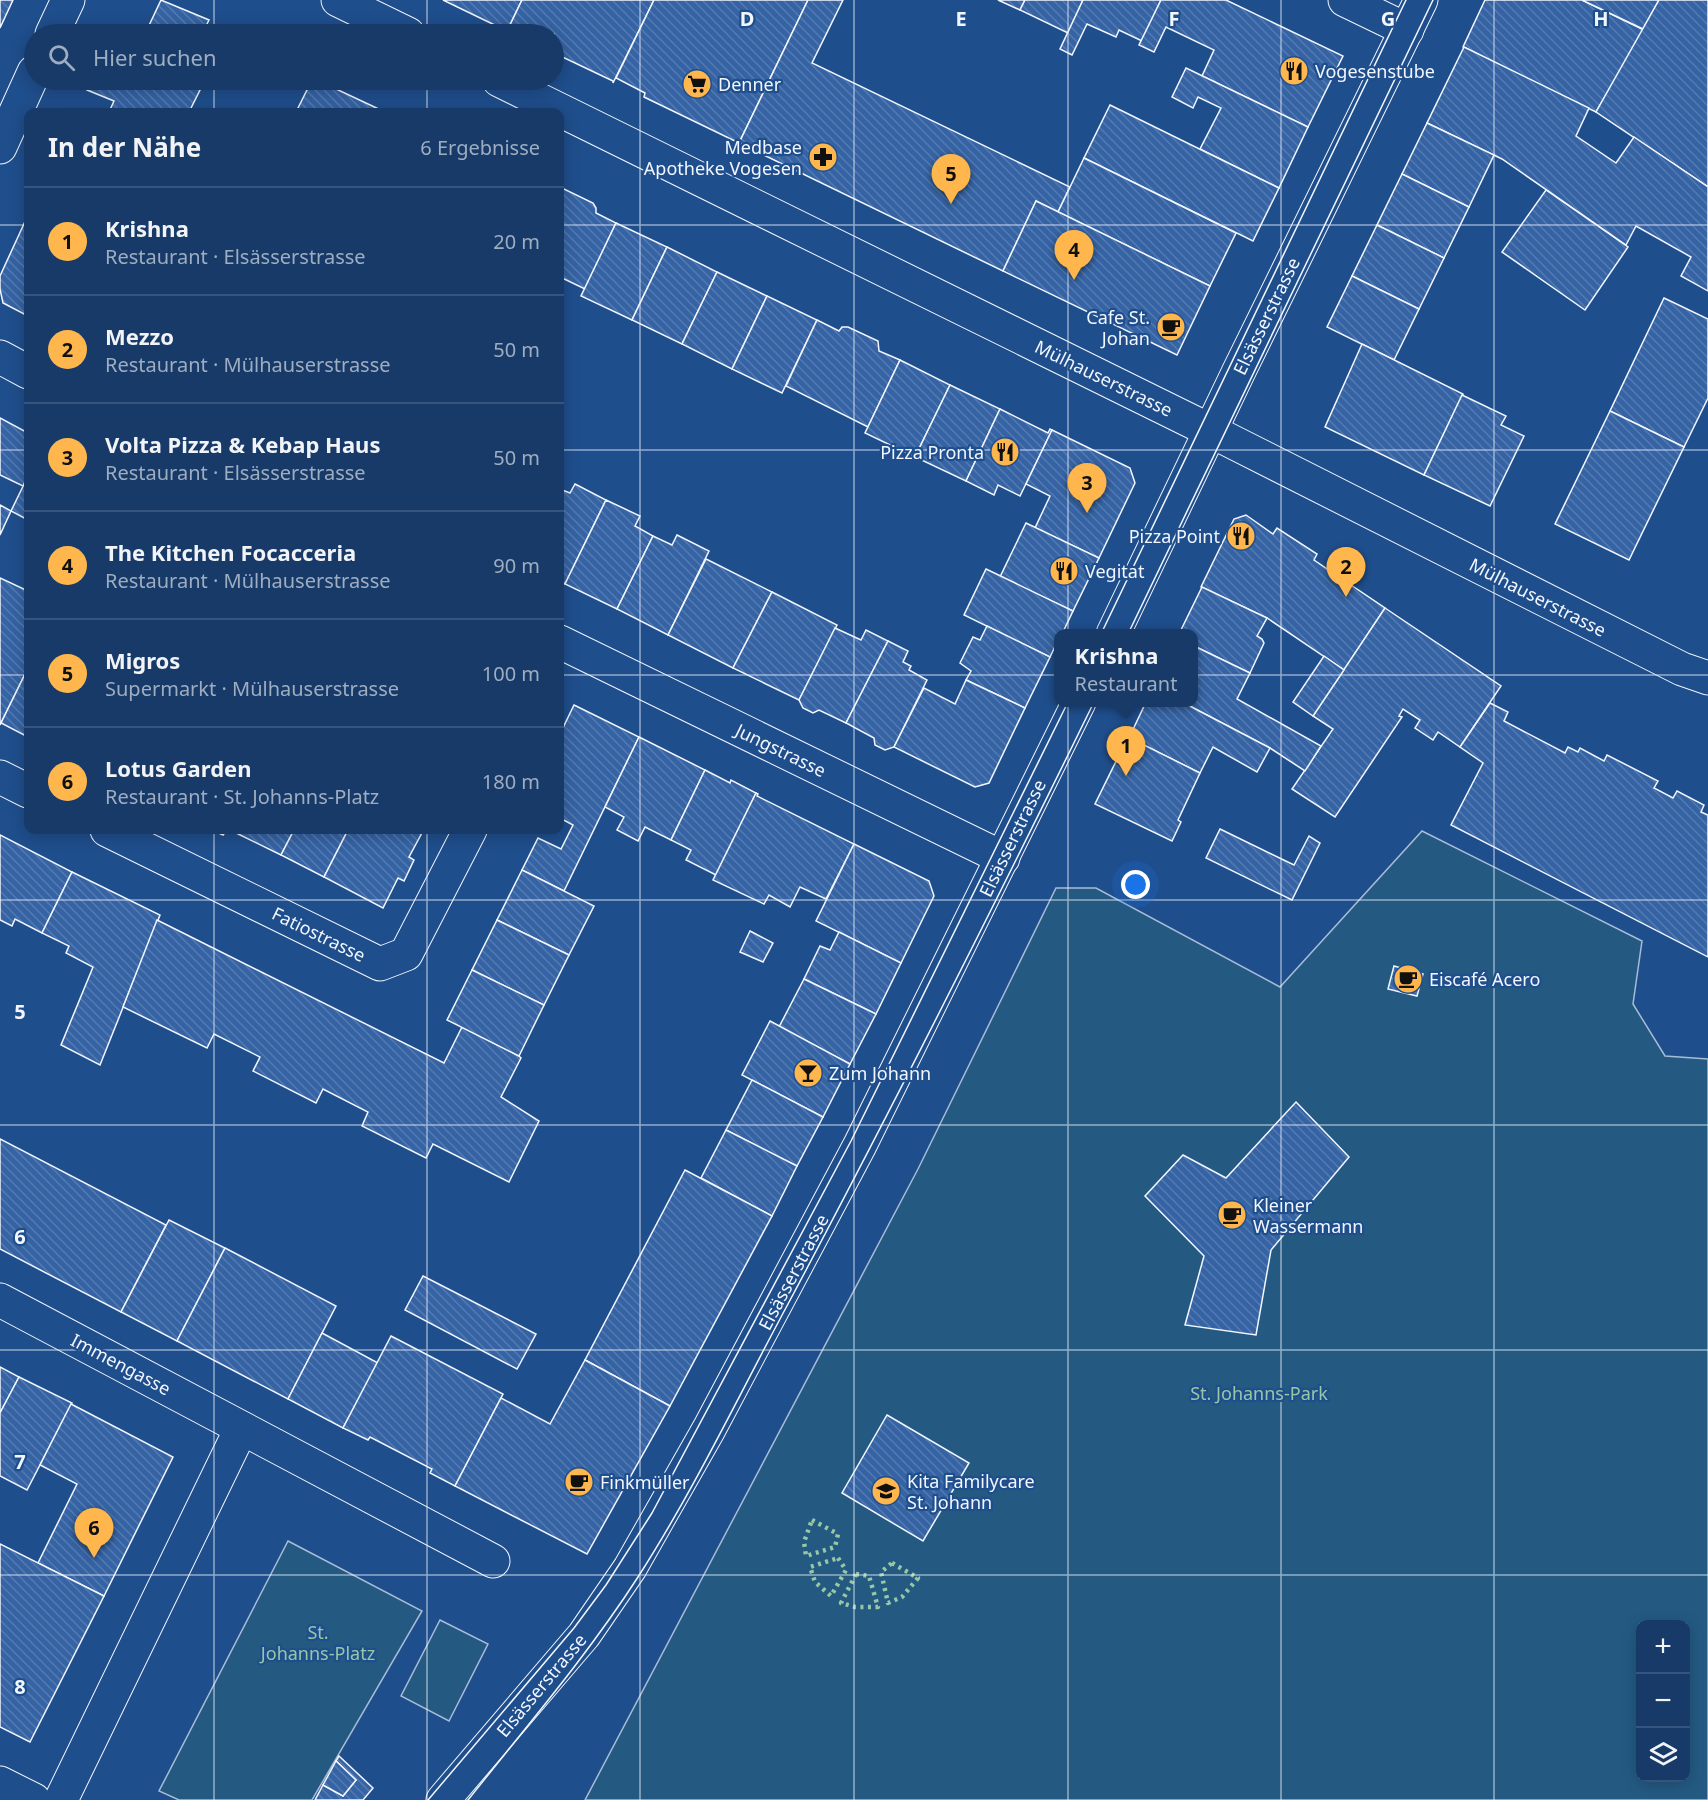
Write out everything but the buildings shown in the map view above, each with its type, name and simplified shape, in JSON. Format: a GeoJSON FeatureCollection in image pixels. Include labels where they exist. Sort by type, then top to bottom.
{"type":"FeatureCollection","features":[{"type":"Feature","properties":{"kind":"street"},"geometry":{"type":"LineString","coordinates":[[57,24],[68,0]]}},
{"type":"Feature","properties":{"kind":"street"},"geometry":{"type":"LineString","coordinates":[[338,0],[387,24]]}},
{"type":"Feature","properties":{"kind":"street"},"geometry":{"type":"LineString","coordinates":[[1345,0],[1407,30]]}},
{"type":"Feature","properties":{"kind":"street","name":"Elsässerstrasse"},"geometry":{"type":"LineString","coordinates":[[1115,629],[1421,0]]}},
{"type":"Feature","properties":{"kind":"street"},"geometry":{"type":"LineString","coordinates":[[0,147],[26,90]]}},
{"type":"Feature","properties":{"kind":"street","name":"Mülhauserstrasse"},"geometry":{"type":"LineString","coordinates":[[519,90],[556,108]]}},
{"type":"Feature","properties":{"kind":"street","name":"Mülhauserstrasse"},"geometry":{"type":"LineString","coordinates":[[564,112],[1211,432],[1682,669],[1708,678]]}},
{"type":"Feature","properties":{"kind":"street"},"geometry":{"type":"LineString","coordinates":[[0,357],[24,370]]}},
{"type":"Feature","properties":{"kind":"street","name":"Jungstrasse"},"geometry":{"type":"LineString","coordinates":[[564,647],[1003,858]]}},
{"type":"Feature","properties":{"kind":"street","name":"Elsässerstrasse"},"geometry":{"type":"LineString","coordinates":[[443,1800],[584,1635],[630,1568],[710,1430],[854,1156],[1077,707]]}},
{"type":"Feature","properties":{"kind":"street"},"geometry":{"type":"LineString","coordinates":[[0,777],[24,789]]}},
{"type":"Feature","properties":{"kind":"street","name":"Fatiostrasse"},"geometry":{"type":"LineString","coordinates":[[115,834],[380,964],[406,954],[468,834]]}},
{"type":"Feature","properties":{"kind":"street","name":"Immengasse"},"geometry":{"type":"LineString","coordinates":[[0,1300],[241,1429]]}},
{"type":"Feature","properties":{"kind":"street"},"geometry":{"type":"LineString","coordinates":[[61,1800],[241,1429],[493,1561]]}},
{"type":"Feature","properties":{"kind":"street"},"geometry":{"type":"LineString","coordinates":[[0,1783],[34,1800]]}},
{"type":"Feature","properties":{"kind":"green space","name":"St. Johanns-Park"},"geometry":{"type":"Polygon","coordinates":[[[1422,831],[1642,941],[1633,1004],[1665,1056],[1708,1059],[1708,1800],[585,1800],[918,1169],[1056,888],[1096,888],[1280,987],[1422,831]]]}},
{"type":"Feature","properties":{"kind":"green space","name":"St. Johanns-Platz"},"geometry":{"type":"Polygon","coordinates":[[[288,1541],[422,1611],[312,1800],[179,1800],[159,1791],[288,1541]]]}},
{"type":"Feature","properties":{"kind":"green space"},"geometry":{"type":"Polygon","coordinates":[[[440,1620],[488,1644],[449,1721],[401,1696],[440,1620]]]}},
{"type":"Feature","properties":{"kind":"tram line"},"geometry":{"type":"LineString","coordinates":[[1103,629],[1406,0]]}},
{"type":"Feature","properties":{"kind":"tram line"},"geometry":{"type":"LineString","coordinates":[[1130,629],[1433,0]]}},
{"type":"Feature","properties":{"kind":"tram line"},"geometry":{"type":"LineString","coordinates":[[428,1800],[574,1628],[606,1585],[652,1513],[851,1141],[1066,707]]}},
{"type":"Feature","properties":{"kind":"tram line"},"geometry":{"type":"LineString","coordinates":[[468,1800],[598,1635],[659,1544],[716,1442],[828,1229],[982,929],[1092,707]]}},
{"type":"Feature","properties":{"kind":"hedge"},"geometry":{"type":"LineString","coordinates":[[812,1520],[838,1534],[835,1547],[806,1556],[804,1542],[812,1520]]}},
{"type":"Feature","properties":{"kind":"hedge"},"geometry":{"type":"LineString","coordinates":[[838,1558],[846,1570],[831,1596],[815,1582],[810,1567],[838,1558]]}},
{"type":"Feature","properties":{"kind":"hedge"},"geometry":{"type":"LineString","coordinates":[[892,1563],[918,1578],[902,1597],[888,1603],[881,1572],[892,1563]]}},
{"type":"Feature","properties":{"kind":"hedge"},"geometry":{"type":"LineString","coordinates":[[856,1574],[869,1576],[878,1607],[855,1607],[841,1603],[856,1574]]}},
{"type":"Feature","properties":{"kind":"place","name":"Vogesenstube"},"geometry":{"type":"Point","coordinates":[1294,71]}},
{"type":"Feature","properties":{"kind":"place","name":"Denner"},"geometry":{"type":"Point","coordinates":[697,84]}},
{"type":"Feature","properties":{"kind":"place","name":"Medbase Apotheke Vogesen"},"geometry":{"type":"Point","coordinates":[823,157]}},
{"type":"Feature","properties":{"kind":"place","name":"Migros"},"geometry":{"type":"Point","coordinates":[951,204]}},
{"type":"Feature","properties":{"kind":"place","name":"The Kitchen Focacceria"},"geometry":{"type":"Point","coordinates":[1074,280]}},
{"type":"Feature","properties":{"kind":"place","name":"Cafe St. Johan"},"geometry":{"type":"Point","coordinates":[1171,327]}},
{"type":"Feature","properties":{"kind":"place","name":"Pizza Pronta"},"geometry":{"type":"Point","coordinates":[1005,452]}},
{"type":"Feature","properties":{"kind":"place","name":"Volta Pizza & Kebap Haus"},"geometry":{"type":"Point","coordinates":[1087,513]}},
{"type":"Feature","properties":{"kind":"place","name":"Pizza Point"},"geometry":{"type":"Point","coordinates":[1241,536]}},
{"type":"Feature","properties":{"kind":"place","name":"Vegitat"},"geometry":{"type":"Point","coordinates":[1064,571]}},
{"type":"Feature","properties":{"kind":"place","name":"Mezzo"},"geometry":{"type":"Point","coordinates":[1346,597]}},
{"type":"Feature","properties":{"kind":"place","name":"Krishna"},"geometry":{"type":"Point","coordinates":[1126,776]}},
{"type":"Feature","properties":{"kind":"place","name":"Eiscafé Acero"},"geometry":{"type":"Point","coordinates":[1408,979]}},
{"type":"Feature","properties":{"kind":"place","name":"Zum Johann"},"geometry":{"type":"Point","coordinates":[808,1073]}},
{"type":"Feature","properties":{"kind":"place","name":"Kleiner Wassermann"},"geometry":{"type":"Point","coordinates":[1232,1215]}},
{"type":"Feature","properties":{"kind":"place","name":"Finkmüller"},"geometry":{"type":"Point","coordinates":[579,1482]}},
{"type":"Feature","properties":{"kind":"place","name":"Kita Familycare St. Johann"},"geometry":{"type":"Point","coordinates":[886,1491]}},
{"type":"Feature","properties":{"kind":"place","name":"Lotus Garden"},"geometry":{"type":"Point","coordinates":[94,1558]}}]}
